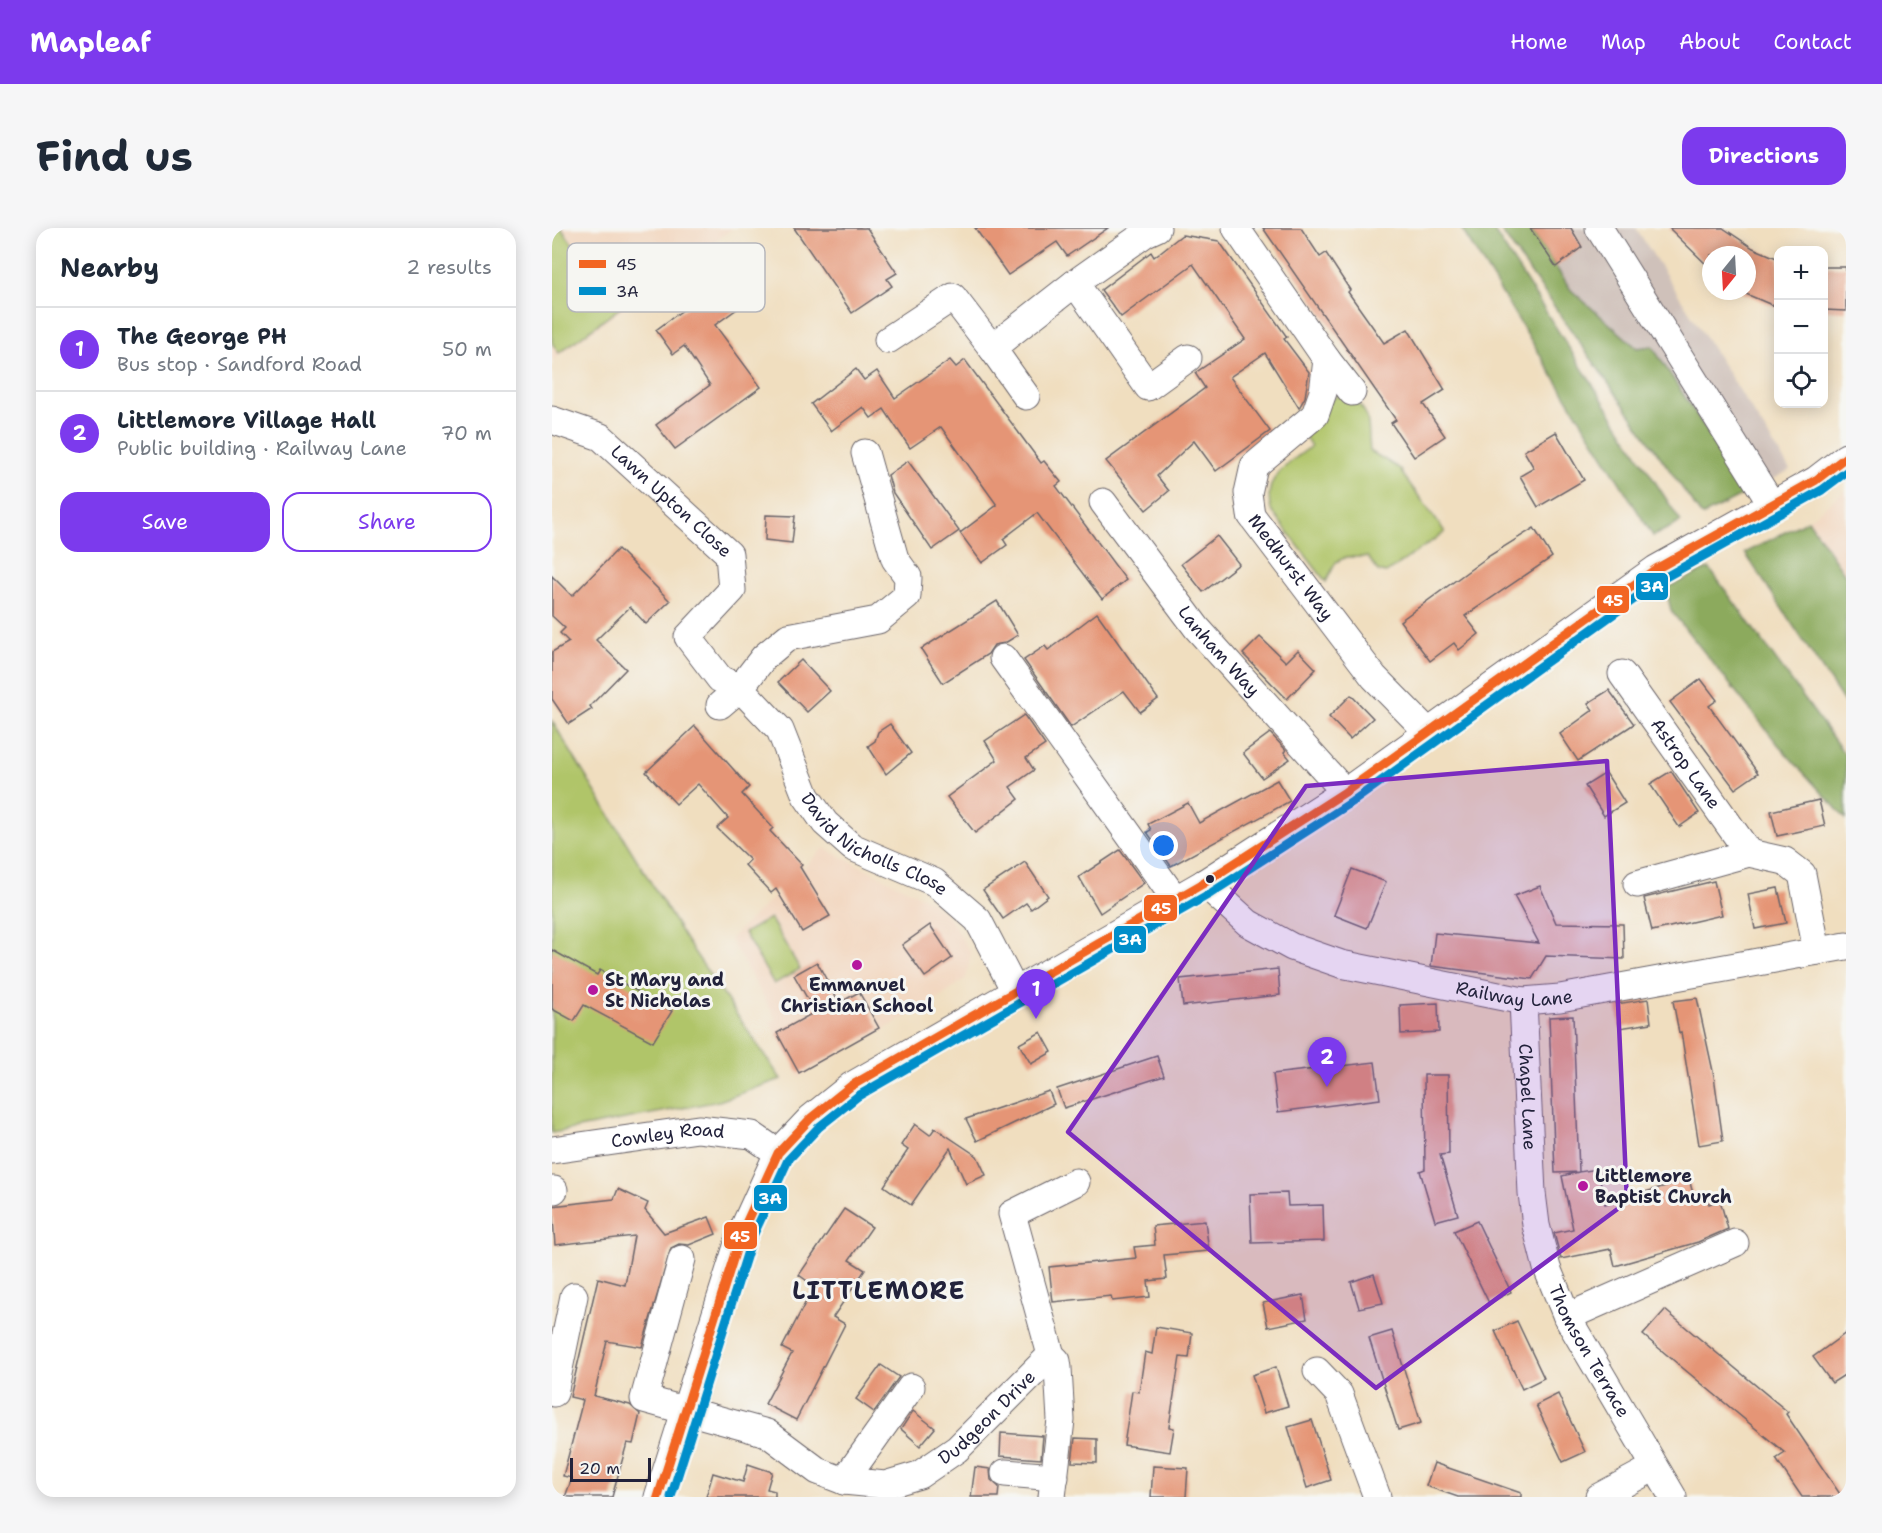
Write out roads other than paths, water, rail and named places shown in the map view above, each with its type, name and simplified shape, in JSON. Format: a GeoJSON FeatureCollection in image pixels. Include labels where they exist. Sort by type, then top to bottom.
{"type":"FeatureCollection","features":[{"type":"Feature","properties":{"kind":"street"},"geometry":{"type":"LineString","coordinates":[[1236,228],[1327,360],[1352,392]]}},
{"type":"Feature","properties":{"kind":"street"},"geometry":{"type":"LineString","coordinates":[[1599,228],[1764,509]]}},
{"type":"Feature","properties":{"kind":"street"},"geometry":{"type":"LineString","coordinates":[[992,348],[1148,230]]}},
{"type":"Feature","properties":{"kind":"street"},"geometry":{"type":"LineString","coordinates":[[1075,283],[1148,387],[1188,358]]}},
{"type":"Feature","properties":{"kind":"street"},"geometry":{"type":"LineString","coordinates":[[888,340],[953,297],[1026,396]]}},
{"type":"Feature","properties":{"kind":"street","name":"Medhurst Way"},"geometry":{"type":"LineString","coordinates":[[1327,360],[1323,392],[1315,415],[1254,466],[1248,493],[1251,515],[1374,677],[1429,733]]}},
{"type":"Feature","properties":{"kind":"street","name":"Lawn Upton Close"},"geometry":{"type":"LineString","coordinates":[[552,420],[601,437],[729,554],[732,590],[688,637],[720,679],[730,697]]}},
{"type":"Feature","properties":{"kind":"street"},"geometry":{"type":"LineString","coordinates":[[730,697],[764,657],[788,637],[878,620],[907,596],[908,576],[895,559],[865,453]]}},
{"type":"Feature","properties":{"kind":"street"},"geometry":{"type":"LineString","coordinates":[[658,1497],[741,1234],[778,1153],[811,1118],[852,1086],[1204,883],[1345,792],[1656,569],[1816,480],[1846,457]]}},
{"type":"Feature","properties":{"kind":"street","name":"Lanham Way"},"geometry":{"type":"LineString","coordinates":[[1103,502],[1197,628],[1345,792]]}},
{"type":"Feature","properties":{"kind":"street"},"geometry":{"type":"LineString","coordinates":[[1003,658],[1175,899]]}},
{"type":"Feature","properties":{"kind":"street","name":"Astrop Lane"},"geometry":{"type":"LineString","coordinates":[[1622,674],[1749,853]]}},
{"type":"Feature","properties":{"kind":"street","name":"David Nicholls Close"},"geometry":{"type":"LineString","coordinates":[[730,697],[780,730],[806,796],[825,824],[852,847],[934,882],[978,920],[1016,993]]}},
{"type":"Feature","properties":{"kind":"street"},"geometry":{"type":"LineString","coordinates":[[1637,884],[1749,853],[1785,861],[1802,874],[1817,951]]}},
{"type":"Feature","properties":{"kind":"street","name":"Railway Lane"},"geometry":{"type":"LineString","coordinates":[[1204,883],[1248,923],[1292,947],[1341,964],[1523,1001],[1560,998],[1846,946]]}},
{"type":"Feature","properties":{"kind":"street","name":"Chapel Lane"},"geometry":{"type":"LineString","coordinates":[[1523,1001],[1532,1193]]}},
{"type":"Feature","properties":{"kind":"street","name":"Cowley Road"},"geometry":{"type":"LineString","coordinates":[[552,1150],[698,1129],[752,1135],[778,1153]]}},
{"type":"Feature","properties":{"kind":"street"},"geometry":{"type":"LineString","coordinates":[[1005,1473],[1054,1487],[1061,1420],[1058,1368],[1051,1355],[1012,1214],[1076,1182]]}},
{"type":"Feature","properties":{"kind":"street","name":"Thomson Terrace"},"geometry":{"type":"LineString","coordinates":[[1532,1193],[1536,1225],[1547,1268],[1567,1317],[1672,1497]]}},
{"type":"Feature","properties":{"kind":"street"},"geometry":{"type":"LineString","coordinates":[[1567,1317],[1735,1243]]}},
{"type":"Feature","properties":{"kind":"street","name":"Dudgeon Drive"},"geometry":{"type":"LineString","coordinates":[[682,1259],[644,1399],[767,1433],[818,1471],[844,1481],[885,1485],[919,1475],[957,1449],[1051,1355]]}},
{"type":"Feature","properties":{"kind":"street"},"geometry":{"type":"LineString","coordinates":[[554,1393],[556,1363],[574,1296]]}},
{"type":"Feature","properties":{"kind":"street"},"geometry":{"type":"LineString","coordinates":[[1317,1371],[1339,1394],[1377,1497]]}},
{"type":"Feature","properties":{"kind":"street"},"geometry":{"type":"LineString","coordinates":[[844,1481],[911,1388]]}},
{"type":"Feature","properties":{"kind":"street"},"geometry":{"type":"LineString","coordinates":[[1599,1497],[1653,1468]]}},
{"type":"Feature","properties":{"kind":"place","name":"Emmanuel Christian School"},"geometry":{"type":"Point","coordinates":[857,965]}},
{"type":"Feature","properties":{"kind":"place","name":"St Mary and St Nicholas"},"geometry":{"type":"Point","coordinates":[593,990]}},
{"type":"Feature","properties":{"kind":"place","name":"The George PH"},"geometry":{"type":"Point","coordinates":[1036,1019]}},
{"type":"Feature","properties":{"kind":"place","name":"Littlemore Village Hall"},"geometry":{"type":"Point","coordinates":[1327,1087]}},
{"type":"Feature","properties":{"kind":"place","name":"Littlemore Baptist Church"},"geometry":{"type":"Point","coordinates":[1583,1186]}},
{"type":"Feature","properties":{"kind":"district","name":"LITTLEMORE"},"geometry":{"type":"Point","coordinates":[879,1291]}}]}
